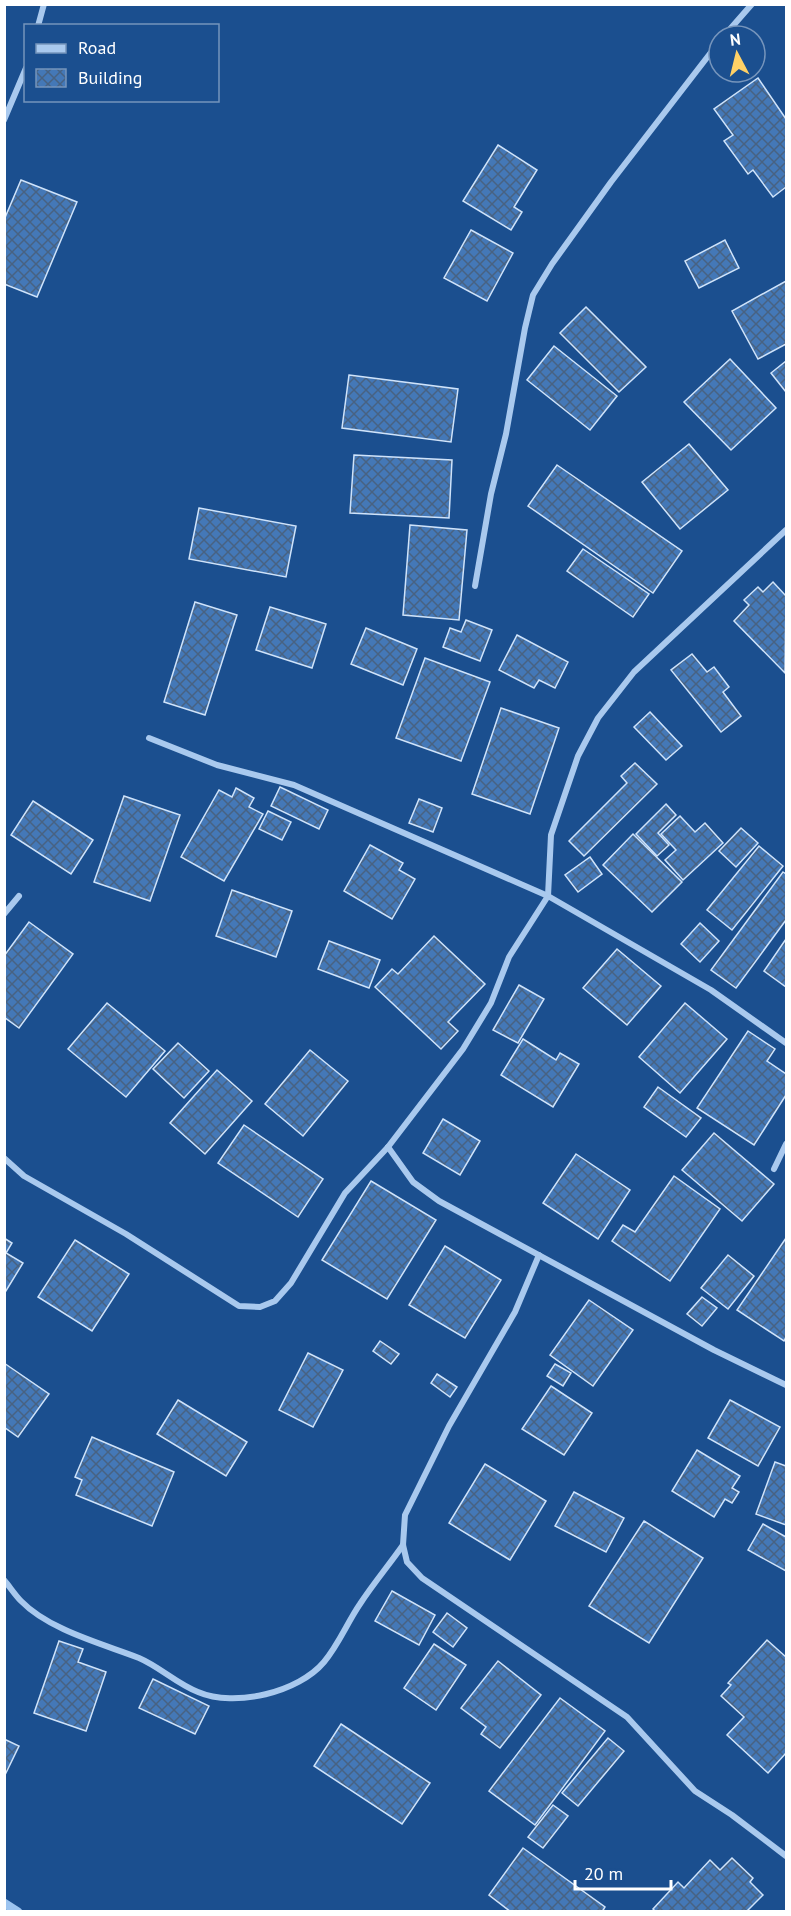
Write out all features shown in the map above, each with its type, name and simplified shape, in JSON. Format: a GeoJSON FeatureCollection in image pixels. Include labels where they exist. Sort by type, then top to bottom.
{"type":"FeatureCollection","features":[{"type":"Feature","properties":{"kind":"street"},"geometry":{"type":"LineString","coordinates":[[39,24],[44,4]]}},
{"type":"Feature","properties":{"kind":"street"},"geometry":{"type":"LineString","coordinates":[[734,24],[752,4]]}},
{"type":"Feature","properties":{"kind":"street"},"geometry":{"type":"LineString","coordinates":[[475,586],[491,494],[506,434],[533,295],[552,264],[611,182],[707,58]]}},
{"type":"Feature","properties":{"kind":"street"},"geometry":{"type":"LineString","coordinates":[[4,120],[24,73]]}},
{"type":"Feature","properties":{"kind":"street"},"geometry":{"type":"LineString","coordinates":[[4,1158],[24,1176],[126,1234],[239,1306],[260,1307],[275,1301],[291,1283],[345,1193],[388,1147],[463,1049],[491,1003],[509,957],[548,896],[551,835],[578,756],[598,718],[634,672],[786,530]]}},
{"type":"Feature","properties":{"kind":"street"},"geometry":{"type":"LineString","coordinates":[[149,738],[217,765],[294,785],[548,896],[711,990],[786,1043]]}},
{"type":"Feature","properties":{"kind":"street"},"geometry":{"type":"LineString","coordinates":[[4,914],[19,896]]}},
{"type":"Feature","properties":{"kind":"street"},"geometry":{"type":"LineString","coordinates":[[774,1169],[786,1144]]}},
{"type":"Feature","properties":{"kind":"street"},"geometry":{"type":"LineString","coordinates":[[388,1147],[413,1182],[439,1201],[714,1350],[786,1385]]}},
{"type":"Feature","properties":{"kind":"street"},"geometry":{"type":"LineString","coordinates":[[539,1256],[515,1312],[449,1426],[405,1515],[403,1545],[407,1562],[422,1578],[627,1717],[695,1791],[732,1815],[786,1856]]}},
{"type":"Feature","properties":{"kind":"street"},"geometry":{"type":"LineString","coordinates":[[4,1580],[22,1602],[45,1619],[96,1643],[142,1659],[199,1693],[222,1698],[251,1698],[300,1682],[323,1664],[360,1604],[403,1545]]}},
{"type":"Feature","properties":{"kind":"building"},"geometry":{"type":"Polygon","coordinates":[[[749,84],[762,84],[786,119],[786,187],[773,197],[753,170],[748,174],[724,141],[733,135],[714,109],[749,84]]]}},
{"type":"Feature","properties":{"kind":"building"},"geometry":{"type":"Polygon","coordinates":[[[498,145],[537,170],[514,207],[522,212],[511,230],[463,201],[498,145]]]}},
{"type":"Feature","properties":{"kind":"building"},"geometry":{"type":"Polygon","coordinates":[[[21,180],[77,202],[37,297],[4,284],[4,220],[21,180]]]}},
{"type":"Feature","properties":{"kind":"building"},"geometry":{"type":"Polygon","coordinates":[[[471,230],[513,253],[487,301],[444,278],[471,230]]]}},
{"type":"Feature","properties":{"kind":"building"},"geometry":{"type":"Polygon","coordinates":[[[725,240],[739,268],[699,288],[685,261],[725,240]]]}},
{"type":"Feature","properties":{"kind":"building"},"geometry":{"type":"Polygon","coordinates":[[[786,281],[786,344],[758,359],[732,311],[786,281]]]}},
{"type":"Feature","properties":{"kind":"building"},"geometry":{"type":"Polygon","coordinates":[[[586,307],[646,367],[619,392],[560,333],[586,307]]]}},
{"type":"Feature","properties":{"kind":"building"},"geometry":{"type":"Polygon","coordinates":[[[554,346],[617,396],[590,430],[527,380],[554,346]]]}},
{"type":"Feature","properties":{"kind":"building"},"geometry":{"type":"Polygon","coordinates":[[[730,359],[776,408],[731,450],[684,402],[730,359]]]}},
{"type":"Feature","properties":{"kind":"building"},"geometry":{"type":"Polygon","coordinates":[[[786,361],[786,392],[771,373],[786,361]]]}},
{"type":"Feature","properties":{"kind":"building"},"geometry":{"type":"Polygon","coordinates":[[[349,375],[458,389],[451,442],[342,428],[349,375]]]}},
{"type":"Feature","properties":{"kind":"building"},"geometry":{"type":"Polygon","coordinates":[[[689,444],[728,490],[680,529],[642,482],[689,444]]]}},
{"type":"Feature","properties":{"kind":"building"},"geometry":{"type":"Polygon","coordinates":[[[354,455],[452,460],[449,518],[350,513],[354,455]]]}},
{"type":"Feature","properties":{"kind":"building"},"geometry":{"type":"Polygon","coordinates":[[[557,465],[682,551],[653,593],[528,506],[557,465]]]}},
{"type":"Feature","properties":{"kind":"building"},"geometry":{"type":"Polygon","coordinates":[[[199,508],[296,526],[286,577],[189,559],[199,508]]]}},
{"type":"Feature","properties":{"kind":"building"},"geometry":{"type":"Polygon","coordinates":[[[410,525],[467,530],[459,620],[403,615],[410,525]]]}},
{"type":"Feature","properties":{"kind":"building"},"geometry":{"type":"Polygon","coordinates":[[[583,549],[649,594],[633,617],[567,571],[583,549]]]}},
{"type":"Feature","properties":{"kind":"building"},"geometry":{"type":"Polygon","coordinates":[[[773,582],[786,596],[785,673],[734,621],[749,605],[744,600],[758,587],[763,592],[773,582]]]}},
{"type":"Feature","properties":{"kind":"building"},"geometry":{"type":"Polygon","coordinates":[[[195,602],[237,615],[205,715],[164,702],[195,602]]]}},
{"type":"Feature","properties":{"kind":"building"},"geometry":{"type":"Polygon","coordinates":[[[270,607],[326,624],[312,668],[256,650],[270,607]]]}},
{"type":"Feature","properties":{"kind":"building"},"geometry":{"type":"Polygon","coordinates":[[[466,620],[492,630],[480,661],[443,647],[450,628],[461,632],[466,620]]]}},
{"type":"Feature","properties":{"kind":"building"},"geometry":{"type":"Polygon","coordinates":[[[366,628],[417,649],[403,685],[351,664],[366,628]]]}},
{"type":"Feature","properties":{"kind":"building"},"geometry":{"type":"Polygon","coordinates":[[[517,635],[568,662],[555,688],[539,680],[534,688],[499,670],[517,635]]]}},
{"type":"Feature","properties":{"kind":"building"},"geometry":{"type":"Polygon","coordinates":[[[692,654],[707,672],[714,667],[729,687],[723,692],[741,716],[721,732],[671,670],[692,654]]]}},
{"type":"Feature","properties":{"kind":"building"},"geometry":{"type":"Polygon","coordinates":[[[425,658],[490,682],[461,761],[396,738],[425,658]]]}},
{"type":"Feature","properties":{"kind":"building"},"geometry":{"type":"Polygon","coordinates":[[[501,708],[559,728],[530,814],[472,794],[501,708]]]}},
{"type":"Feature","properties":{"kind":"building"},"geometry":{"type":"Polygon","coordinates":[[[650,712],[682,746],[666,760],[634,727],[650,712]]]}},
{"type":"Feature","properties":{"kind":"building"},"geometry":{"type":"Polygon","coordinates":[[[635,763],[657,784],[584,856],[569,841],[627,783],[621,776],[635,763]]]}},
{"type":"Feature","properties":{"kind":"building"},"geometry":{"type":"Polygon","coordinates":[[[280,787],[328,810],[319,829],[271,806],[280,787]]]}},
{"type":"Feature","properties":{"kind":"building"},"geometry":{"type":"Polygon","coordinates":[[[236,788],[254,798],[249,807],[263,814],[224,881],[181,857],[219,790],[232,797],[236,788]]]}},
{"type":"Feature","properties":{"kind":"building"},"geometry":{"type":"Polygon","coordinates":[[[124,796],[180,815],[150,901],[94,882],[124,796]]]}},
{"type":"Feature","properties":{"kind":"building"},"geometry":{"type":"Polygon","coordinates":[[[419,799],[442,808],[433,832],[409,823],[419,799]]]}},
{"type":"Feature","properties":{"kind":"building"},"geometry":{"type":"Polygon","coordinates":[[[33,801],[93,840],[71,874],[11,835],[33,801]]]}},
{"type":"Feature","properties":{"kind":"building"},"geometry":{"type":"Polygon","coordinates":[[[666,804],[676,815],[658,833],[669,845],[657,856],[636,834],[666,804]]]}},
{"type":"Feature","properties":{"kind":"building"},"geometry":{"type":"Polygon","coordinates":[[[268,811],[291,822],[282,840],[259,829],[268,811]]]}},
{"type":"Feature","properties":{"kind":"building"},"geometry":{"type":"Polygon","coordinates":[[[680,816],[695,832],[705,823],[723,843],[683,880],[665,860],[676,850],[661,834],[680,816]]]}},
{"type":"Feature","properties":{"kind":"building"},"geometry":{"type":"Polygon","coordinates":[[[741,828],[758,843],[736,867],[719,851],[741,828]]]}},
{"type":"Feature","properties":{"kind":"building"},"geometry":{"type":"Polygon","coordinates":[[[633,834],[682,882],[652,912],[603,865],[633,834]]]}},
{"type":"Feature","properties":{"kind":"building"},"geometry":{"type":"Polygon","coordinates":[[[370,845],[403,863],[399,870],[415,879],[392,919],[344,891],[370,845]]]}},
{"type":"Feature","properties":{"kind":"building"},"geometry":{"type":"Polygon","coordinates":[[[759,846],[783,866],[732,930],[707,910],[759,846]]]}},
{"type":"Feature","properties":{"kind":"building"},"geometry":{"type":"Polygon","coordinates":[[[590,857],[602,874],[578,892],[565,875],[590,857]]]}},
{"type":"Feature","properties":{"kind":"building"},"geometry":{"type":"Polygon","coordinates":[[[783,872],[786,874],[786,920],[736,988],[711,970],[783,872]]]}},
{"type":"Feature","properties":{"kind":"building"},"geometry":{"type":"Polygon","coordinates":[[[232,890],[292,911],[276,957],[216,936],[232,890]]]}},
{"type":"Feature","properties":{"kind":"building"},"geometry":{"type":"Polygon","coordinates":[[[29,922],[73,954],[19,1028],[4,1017],[4,956],[29,922]]]}},
{"type":"Feature","properties":{"kind":"building"},"geometry":{"type":"Polygon","coordinates":[[[700,923],[719,941],[700,962],[681,944],[700,923]]]}},
{"type":"Feature","properties":{"kind":"building"},"geometry":{"type":"Polygon","coordinates":[[[434,936],[485,984],[448,1022],[458,1031],[441,1049],[375,987],[392,969],[398,974],[434,936]]]}},
{"type":"Feature","properties":{"kind":"building"},"geometry":{"type":"Polygon","coordinates":[[[786,939],[786,987],[764,971],[786,939]]]}},
{"type":"Feature","properties":{"kind":"building"},"geometry":{"type":"Polygon","coordinates":[[[329,941],[380,960],[369,988],[318,969],[329,941]]]}},
{"type":"Feature","properties":{"kind":"building"},"geometry":{"type":"Polygon","coordinates":[[[617,949],[661,986],[627,1025],[583,988],[617,949]]]}},
{"type":"Feature","properties":{"kind":"building"},"geometry":{"type":"Polygon","coordinates":[[[519,985],[544,999],[518,1043],[493,1030],[519,985]]]}},
{"type":"Feature","properties":{"kind":"building"},"geometry":{"type":"Polygon","coordinates":[[[107,1003],[165,1051],[126,1097],[68,1049],[107,1003]]]}},
{"type":"Feature","properties":{"kind":"building"},"geometry":{"type":"Polygon","coordinates":[[[685,1003],[727,1039],[680,1093],[639,1057],[685,1003]]]}},
{"type":"Feature","properties":{"kind":"building"},"geometry":{"type":"Polygon","coordinates":[[[748,1031],[775,1049],[767,1061],[786,1074],[786,1095],[754,1145],[697,1108],[748,1031]]]}},
{"type":"Feature","properties":{"kind":"building"},"geometry":{"type":"Polygon","coordinates":[[[523,1039],[556,1060],[560,1053],[579,1064],[553,1107],[501,1075],[523,1039]]]}},
{"type":"Feature","properties":{"kind":"building"},"geometry":{"type":"Polygon","coordinates":[[[178,1043],[209,1071],[184,1098],[153,1069],[178,1043]]]}},
{"type":"Feature","properties":{"kind":"building"},"geometry":{"type":"Polygon","coordinates":[[[310,1050],[348,1081],[303,1136],[265,1104],[310,1050]]]}},
{"type":"Feature","properties":{"kind":"building"},"geometry":{"type":"Polygon","coordinates":[[[217,1070],[252,1101],[205,1154],[170,1123],[217,1070]]]}},
{"type":"Feature","properties":{"kind":"building"},"geometry":{"type":"Polygon","coordinates":[[[658,1087],[701,1118],[686,1137],[644,1107],[658,1087]]]}},
{"type":"Feature","properties":{"kind":"building"},"geometry":{"type":"Polygon","coordinates":[[[443,1119],[480,1141],[460,1175],[423,1153],[443,1119]]]}},
{"type":"Feature","properties":{"kind":"building"},"geometry":{"type":"Polygon","coordinates":[[[244,1125],[323,1179],[298,1217],[218,1163],[244,1125]]]}},
{"type":"Feature","properties":{"kind":"building"},"geometry":{"type":"Polygon","coordinates":[[[714,1133],[774,1184],[742,1221],[682,1170],[714,1133]]]}},
{"type":"Feature","properties":{"kind":"building"},"geometry":{"type":"Polygon","coordinates":[[[576,1154],[630,1190],[598,1239],[543,1203],[576,1154]]]}},
{"type":"Feature","properties":{"kind":"building"},"geometry":{"type":"Polygon","coordinates":[[[674,1176],[720,1209],[670,1281],[612,1241],[623,1225],[635,1232],[674,1176]]]}},
{"type":"Feature","properties":{"kind":"building"},"geometry":{"type":"Polygon","coordinates":[[[371,1181],[436,1220],[387,1299],[322,1260],[371,1181]]]}},
{"type":"Feature","properties":{"kind":"building"},"geometry":{"type":"Polygon","coordinates":[[[4,1238],[12,1243],[6,1253],[23,1263],[4,1294],[4,1238]]]}},
{"type":"Feature","properties":{"kind":"building"},"geometry":{"type":"Polygon","coordinates":[[[786,1238],[786,1337],[784,1341],[737,1310],[786,1238]]]}},
{"type":"Feature","properties":{"kind":"building"},"geometry":{"type":"Polygon","coordinates":[[[75,1240],[129,1274],[92,1331],[38,1297],[75,1240]]]}},
{"type":"Feature","properties":{"kind":"building"},"geometry":{"type":"Polygon","coordinates":[[[445,1246],[501,1280],[465,1338],[409,1305],[445,1246]]]}},
{"type":"Feature","properties":{"kind":"building"},"geometry":{"type":"Polygon","coordinates":[[[728,1255],[754,1276],[728,1309],[701,1288],[728,1255]]]}},
{"type":"Feature","properties":{"kind":"building"},"geometry":{"type":"Polygon","coordinates":[[[702,1297],[717,1308],[702,1326],[687,1314],[702,1297]]]}},
{"type":"Feature","properties":{"kind":"building"},"geometry":{"type":"Polygon","coordinates":[[[589,1300],[633,1330],[593,1386],[550,1355],[589,1300]]]}},
{"type":"Feature","properties":{"kind":"building"},"geometry":{"type":"Polygon","coordinates":[[[380,1341],[399,1354],[391,1364],[373,1351],[380,1341]]]}},
{"type":"Feature","properties":{"kind":"building"},"geometry":{"type":"Polygon","coordinates":[[[308,1353],[343,1370],[313,1427],[279,1410],[308,1353]]]}},
{"type":"Feature","properties":{"kind":"building"},"geometry":{"type":"Polygon","coordinates":[[[4,1363],[49,1394],[18,1437],[4,1427],[4,1363]]]}},
{"type":"Feature","properties":{"kind":"building"},"geometry":{"type":"Polygon","coordinates":[[[555,1364],[571,1373],[563,1386],[547,1376],[555,1364]]]}},
{"type":"Feature","properties":{"kind":"building"},"geometry":{"type":"Polygon","coordinates":[[[437,1374],[457,1387],[450,1397],[431,1383],[437,1374]]]}},
{"type":"Feature","properties":{"kind":"building"},"geometry":{"type":"Polygon","coordinates":[[[551,1386],[592,1413],[564,1455],[522,1429],[551,1386]]]}},
{"type":"Feature","properties":{"kind":"building"},"geometry":{"type":"Polygon","coordinates":[[[178,1400],[247,1442],[226,1476],[157,1434],[178,1400]]]}},
{"type":"Feature","properties":{"kind":"building"},"geometry":{"type":"Polygon","coordinates":[[[730,1400],[780,1427],[758,1466],[708,1438],[730,1400]]]}},
{"type":"Feature","properties":{"kind":"building"},"geometry":{"type":"Polygon","coordinates":[[[92,1437],[174,1472],[152,1526],[76,1495],[82,1480],[75,1477],[92,1437]]]}},
{"type":"Feature","properties":{"kind":"building"},"geometry":{"type":"Polygon","coordinates":[[[697,1450],[740,1476],[732,1488],[739,1492],[732,1503],[725,1499],[714,1517],[672,1491],[697,1450]]]}},
{"type":"Feature","properties":{"kind":"building"},"geometry":{"type":"Polygon","coordinates":[[[775,1462],[786,1466],[786,1525],[756,1514],[775,1462]]]}},
{"type":"Feature","properties":{"kind":"building"},"geometry":{"type":"Polygon","coordinates":[[[485,1464],[546,1501],[510,1560],[449,1523],[485,1464]]]}},
{"type":"Feature","properties":{"kind":"building"},"geometry":{"type":"Polygon","coordinates":[[[574,1492],[624,1518],[606,1552],[555,1526],[574,1492]]]}},
{"type":"Feature","properties":{"kind":"building"},"geometry":{"type":"Polygon","coordinates":[[[644,1521],[703,1558],[649,1643],[589,1606],[644,1521]]]}},
{"type":"Feature","properties":{"kind":"building"},"geometry":{"type":"Polygon","coordinates":[[[763,1524],[786,1537],[786,1571],[748,1550],[763,1524]]]}},
{"type":"Feature","properties":{"kind":"building"},"geometry":{"type":"Polygon","coordinates":[[[392,1591],[435,1615],[419,1645],[375,1621],[392,1591]]]}},
{"type":"Feature","properties":{"kind":"building"},"geometry":{"type":"Polygon","coordinates":[[[447,1613],[467,1628],[453,1647],[433,1632],[447,1613]]]}},
{"type":"Feature","properties":{"kind":"building"},"geometry":{"type":"Polygon","coordinates":[[[767,1640],[786,1657],[786,1753],[768,1773],[727,1735],[744,1717],[721,1696],[731,1685],[728,1683],[767,1640]]]}},
{"type":"Feature","properties":{"kind":"building"},"geometry":{"type":"Polygon","coordinates":[[[59,1641],[83,1649],[78,1662],[106,1672],[86,1731],[34,1713],[59,1641]]]}},
{"type":"Feature","properties":{"kind":"building"},"geometry":{"type":"Polygon","coordinates":[[[434,1644],[466,1665],[436,1710],[404,1688],[434,1644]]]}},
{"type":"Feature","properties":{"kind":"building"},"geometry":{"type":"Polygon","coordinates":[[[498,1661],[541,1695],[500,1748],[481,1734],[486,1727],[461,1708],[498,1661]]]}},
{"type":"Feature","properties":{"kind":"building"},"geometry":{"type":"Polygon","coordinates":[[[153,1679],[209,1706],[195,1734],[139,1708],[153,1679]]]}},
{"type":"Feature","properties":{"kind":"building"},"geometry":{"type":"Polygon","coordinates":[[[560,1698],[605,1731],[535,1825],[489,1791],[560,1698]]]}},
{"type":"Feature","properties":{"kind":"building"},"geometry":{"type":"Polygon","coordinates":[[[341,1724],[430,1783],[402,1824],[314,1766],[341,1724]]]}},
{"type":"Feature","properties":{"kind":"building"},"geometry":{"type":"Polygon","coordinates":[[[608,1738],[624,1751],[578,1806],[562,1793],[608,1738]]]}},
{"type":"Feature","properties":{"kind":"building"},"geometry":{"type":"Polygon","coordinates":[[[4,1739],[19,1746],[4,1777],[4,1739]]]}},
{"type":"Feature","properties":{"kind":"building"},"geometry":{"type":"Polygon","coordinates":[[[553,1805],[568,1816],[543,1848],[528,1837],[553,1805]]]}},
{"type":"Feature","properties":{"kind":"building"},"geometry":{"type":"Polygon","coordinates":[[[523,1848],[605,1907],[602,1912],[511,1912],[489,1895],[523,1848]]]}},
{"type":"Feature","properties":{"kind":"building"},"geometry":{"type":"Polygon","coordinates":[[[732,1858],[753,1878],[750,1882],[763,1895],[746,1912],[656,1912],[653,1909],[678,1882],[684,1888],[710,1860],[720,1870],[732,1858]]]}},
{"type":"Feature","properties":{"kind":"waterway"},"geometry":{"type":"LineString","coordinates":[[4,1903],[18,1912]]}}]}
